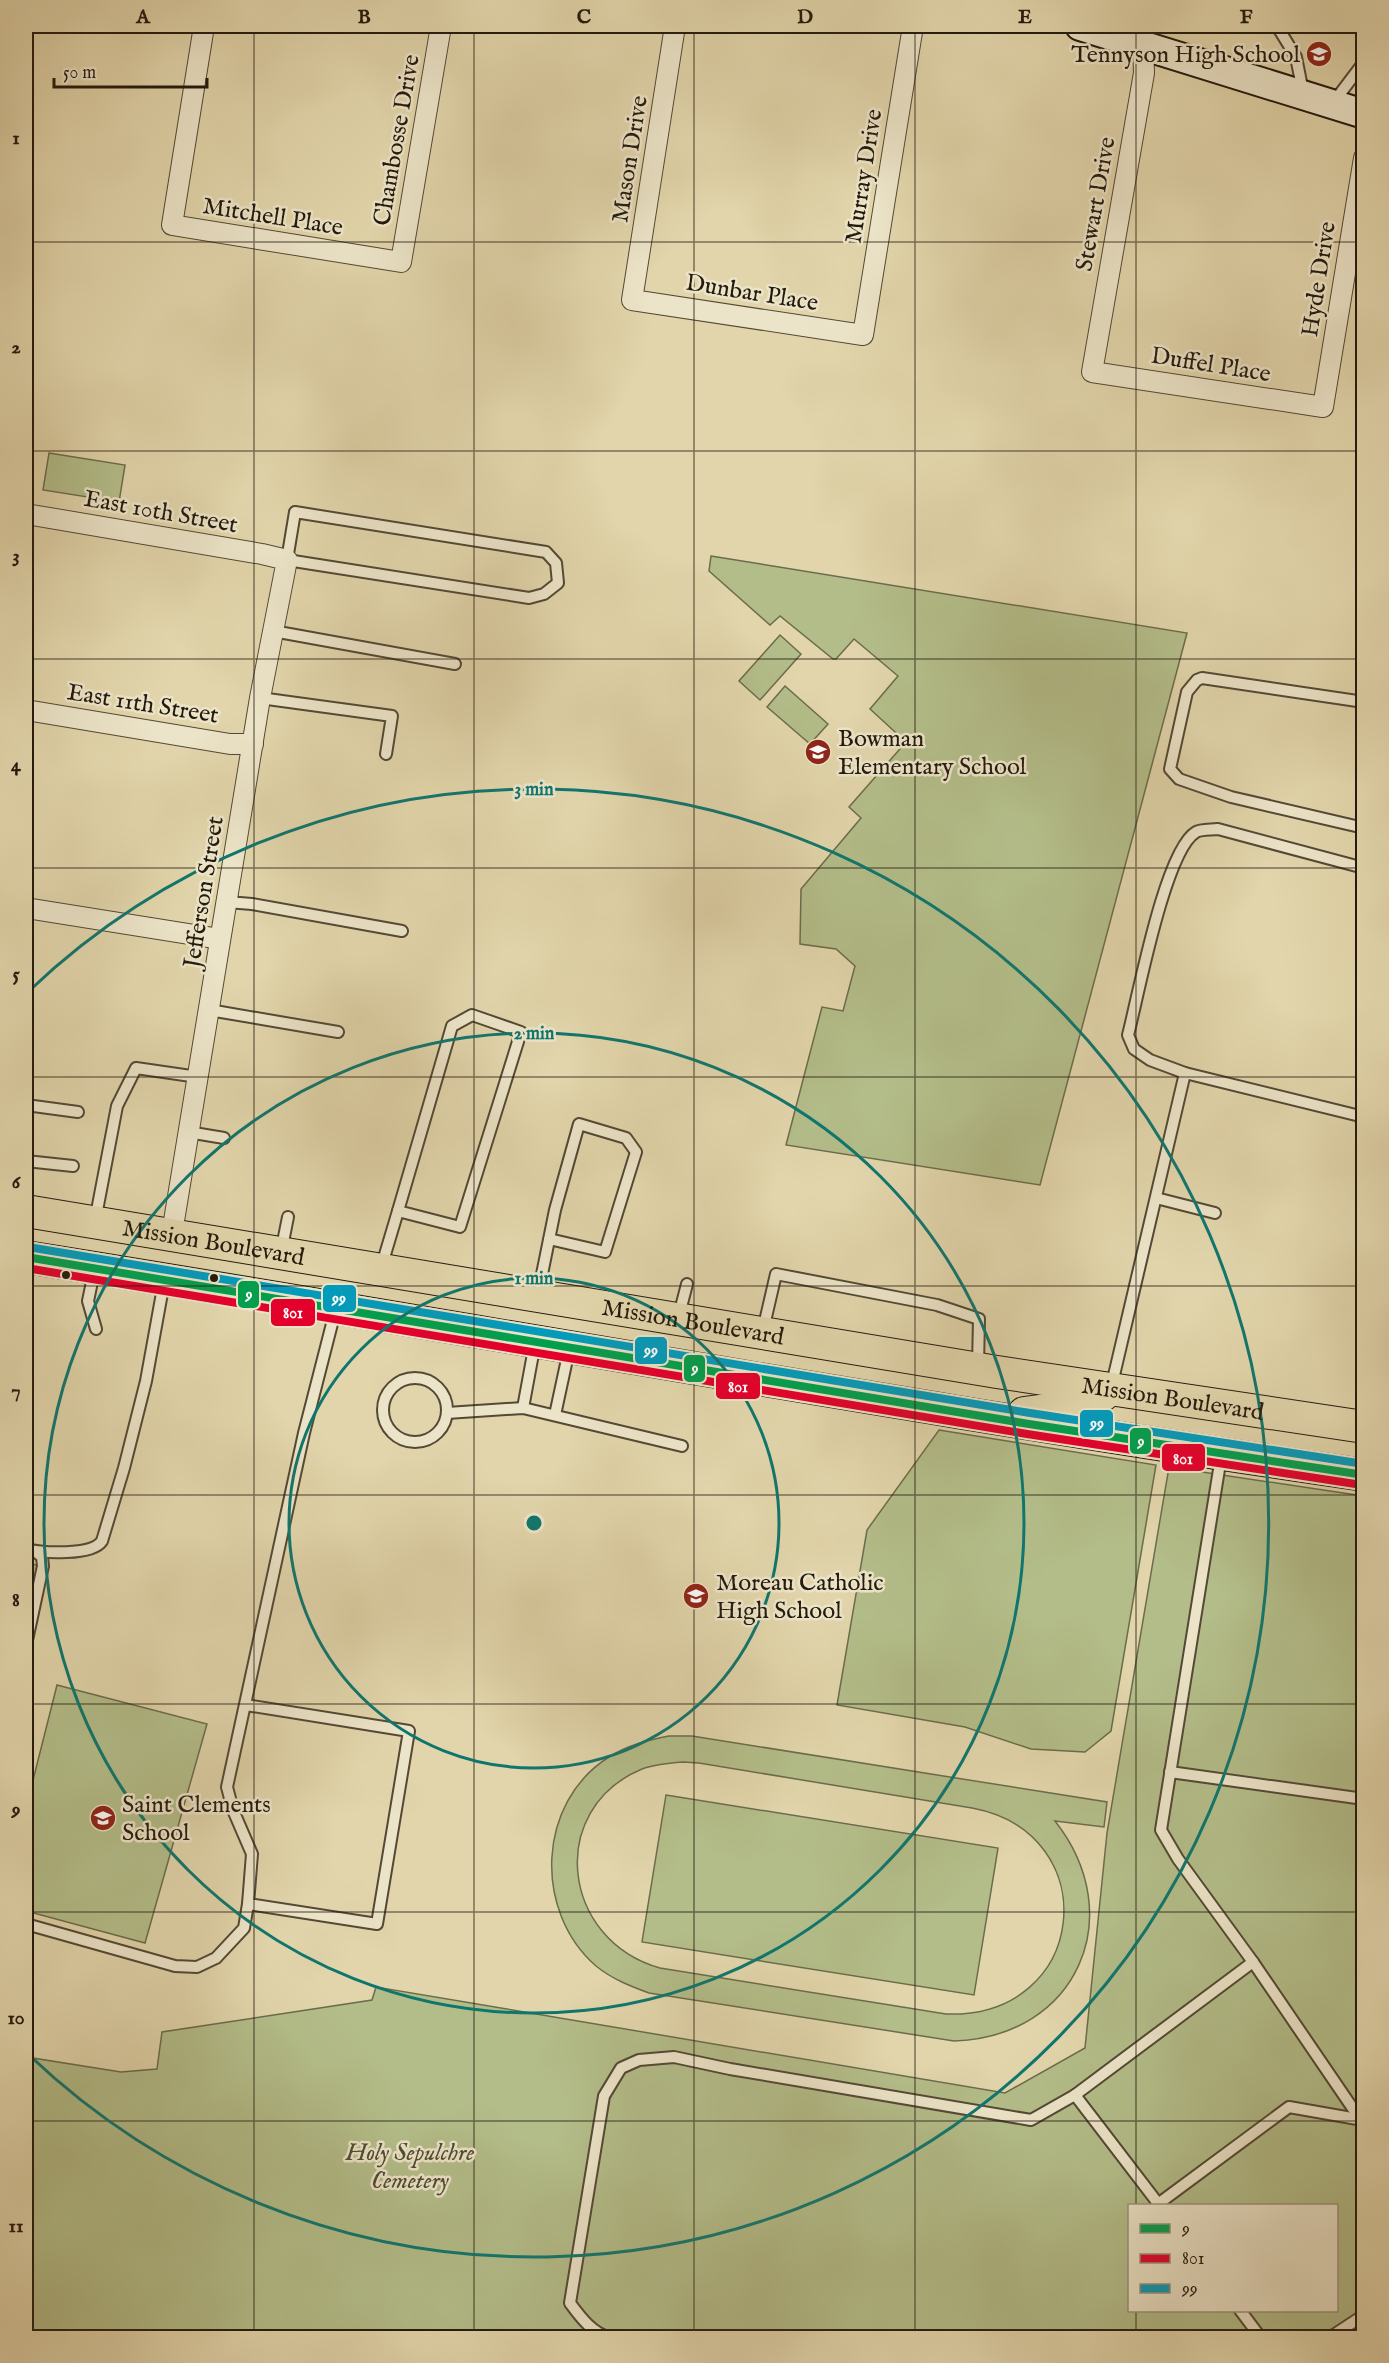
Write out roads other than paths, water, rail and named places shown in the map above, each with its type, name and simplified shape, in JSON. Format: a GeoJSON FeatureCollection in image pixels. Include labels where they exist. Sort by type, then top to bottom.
{"type":"FeatureCollection","features":[{"type":"Feature","properties":{"kind":"main road","name":"Mission Boulevard"},"geometry":{"type":"LineString","coordinates":[[26,1211],[172,1233],[977,1369],[1364,1427]]}},
{"type":"Feature","properties":{"kind":"main road","name":"Mission Boulevard"},"geometry":{"type":"LineString","coordinates":[[26,1257],[570,1349],[1364,1475]]}},
{"type":"Feature","properties":{"kind":"main road"},"geometry":{"type":"LineString","coordinates":[[336,1309],[344,1262]]}},
{"type":"Feature","properties":{"kind":"main road"},"geometry":{"type":"LineString","coordinates":[[990,1417],[1091,1404],[1111,1389]]}},
{"type":"Feature","properties":{"kind":"street","name":"Mitchell Place"},"geometry":{"type":"LineString","coordinates":[[204,26],[172,225],[401,262]]}},
{"type":"Feature","properties":{"kind":"street","name":"Chambosse Drive"},"geometry":{"type":"LineString","coordinates":[[401,262],[441,26]]}},
{"type":"Feature","properties":{"kind":"street","name":"Mason Drive"},"geometry":{"type":"LineString","coordinates":[[632,300],[675,26]]}},
{"type":"Feature","properties":{"kind":"street","name":"Murray Drive"},"geometry":{"type":"LineString","coordinates":[[863,335],[913,26]]}},
{"type":"Feature","properties":{"kind":"street"},"geometry":{"type":"LineString","coordinates":[[1080,26],[1364,114]]}},
{"type":"Feature","properties":{"kind":"street","name":"Stewart Drive"},"geometry":{"type":"LineString","coordinates":[[1092,372],[1144,73],[1143,44]]}},
{"type":"Feature","properties":{"kind":"street","name":"Hyde Drive"},"geometry":{"type":"LineString","coordinates":[[1323,407],[1364,158]]}},
{"type":"Feature","properties":{"kind":"street","name":"Dunbar Place"},"geometry":{"type":"LineString","coordinates":[[632,300],[863,335]]}},
{"type":"Feature","properties":{"kind":"street","name":"Duffel Place"},"geometry":{"type":"LineString","coordinates":[[1092,372],[1323,407]]}},
{"type":"Feature","properties":{"kind":"street","name":"East 10th Street"},"geometry":{"type":"LineString","coordinates":[[26,514],[287,560]]}},
{"type":"Feature","properties":{"kind":"street","name":"Jefferson Street"},"geometry":{"type":"LineString","coordinates":[[172,1233],[260,698],[287,560]]}},
{"type":"Feature","properties":{"kind":"street","name":"East 11th Street"},"geometry":{"type":"LineString","coordinates":[[26,710],[230,744],[253,744]]}},
{"type":"Feature","properties":{"kind":"street"},"geometry":{"type":"LineString","coordinates":[[26,908],[220,939]]}},
{"type":"Feature","properties":{"kind":"lane"},"geometry":{"type":"LineString","coordinates":[[1277,26],[1296,57],[1304,95]]}},
{"type":"Feature","properties":{"kind":"lane"},"geometry":{"type":"LineString","coordinates":[[1332,104],[1364,62]]}},
{"type":"Feature","properties":{"kind":"lane"},"geometry":{"type":"LineString","coordinates":[[295,512],[546,552],[556,563],[558,583],[552,590],[529,598],[287,560],[295,512]]}},
{"type":"Feature","properties":{"kind":"lane"},"geometry":{"type":"LineString","coordinates":[[273,631],[456,664]]}},
{"type":"Feature","properties":{"kind":"lane"},"geometry":{"type":"LineString","coordinates":[[1364,702],[1202,678],[1197,680],[1187,692],[1170,769],[1179,779],[1231,797],[1364,828]]}},
{"type":"Feature","properties":{"kind":"lane"},"geometry":{"type":"LineString","coordinates":[[260,698],[392,716],[386,753]]}},
{"type":"Feature","properties":{"kind":"lane"},"geometry":{"type":"LineString","coordinates":[[1364,868],[1218,829],[1196,832],[1182,845],[1162,897],[1128,1035],[1134,1049],[1149,1060],[1185,1073],[1364,1117]]}},
{"type":"Feature","properties":{"kind":"lane"},"geometry":{"type":"LineString","coordinates":[[227,902],[252,904],[402,931]]}},
{"type":"Feature","properties":{"kind":"lane"},"geometry":{"type":"LineString","coordinates":[[208,1010],[338,1032]]}},
{"type":"Feature","properties":{"kind":"lane"},"geometry":{"type":"LineString","coordinates":[[381,1269],[452,1026],[472,1015],[521,1032],[460,1227],[398,1211]]}},
{"type":"Feature","properties":{"kind":"lane"},"geometry":{"type":"LineString","coordinates":[[95,1222],[117,1106],[136,1068],[198,1077]]}},
{"type":"Feature","properties":{"kind":"lane"},"geometry":{"type":"LineString","coordinates":[[1111,1389],[1185,1073]]}},
{"type":"Feature","properties":{"kind":"lane"},"geometry":{"type":"LineString","coordinates":[[26,1105],[78,1112]]}},
{"type":"Feature","properties":{"kind":"lane"},"geometry":{"type":"LineString","coordinates":[[538,1295],[549,1239],[555,1210],[579,1124],[626,1138],[636,1152],[605,1252],[549,1239]]}},
{"type":"Feature","properties":{"kind":"lane"},"geometry":{"type":"LineString","coordinates":[[188,1132],[224,1138]]}},
{"type":"Feature","properties":{"kind":"lane"},"geometry":{"type":"LineString","coordinates":[[26,1161],[73,1166]]}},
{"type":"Feature","properties":{"kind":"lane"},"geometry":{"type":"LineString","coordinates":[[1156,1198],[1215,1213]]}},
{"type":"Feature","properties":{"kind":"lane"},"geometry":{"type":"LineString","coordinates":[[281,1252],[288,1217]]}},
{"type":"Feature","properties":{"kind":"lane"},"geometry":{"type":"LineString","coordinates":[[95,1268],[88,1301],[96,1329]]}},
{"type":"Feature","properties":{"kind":"lane"},"geometry":{"type":"LineString","coordinates":[[763,1333],[776,1274],[937,1305],[979,1319],[977,1369]]}},
{"type":"Feature","properties":{"kind":"lane"},"geometry":{"type":"LineString","coordinates":[[31,1550],[86,1551],[99,1545],[102,1541],[144,1390],[164,1279]]}},
{"type":"Feature","properties":{"kind":"lane"},"geometry":{"type":"LineString","coordinates":[[678,1318],[687,1284]]}},
{"type":"Feature","properties":{"kind":"lane"},"geometry":{"type":"LineString","coordinates":[[26,1924],[175,1966],[197,1967],[216,1958],[244,1928],[252,1854],[233,1810],[227,1787],[295,1473],[336,1309]]}},
{"type":"Feature","properties":{"kind":"lane"},"geometry":{"type":"LineString","coordinates":[[522,1408],[535,1343]]}},
{"type":"Feature","properties":{"kind":"lane"},"geometry":{"type":"LineString","coordinates":[[555,1415],[570,1349]]}},
{"type":"Feature","properties":{"kind":"lane"},"geometry":{"type":"LineString","coordinates":[[408,1379],[418,1379],[428,1381],[443,1394],[447,1404],[447,1413],[438,1433],[418,1442],[397,1437],[385,1419],[384,1408],[391,1390],[408,1379]]}},
{"type":"Feature","properties":{"kind":"lane"},"geometry":{"type":"LineString","coordinates":[[447,1413],[522,1408],[682,1446]]}},
{"type":"Feature","properties":{"kind":"lane"},"geometry":{"type":"LineString","coordinates":[[1221,1454],[1161,1830],[1178,1859],[1253,1962],[1362,2120]]}},
{"type":"Feature","properties":{"kind":"lane"},"geometry":{"type":"LineString","coordinates":[[26,1645],[43,1566],[42,1557],[31,1550]]}},
{"type":"Feature","properties":{"kind":"lane"},"geometry":{"type":"LineString","coordinates":[[246,1705],[409,1731],[377,1924],[248,1904]]}},
{"type":"Feature","properties":{"kind":"lane"},"geometry":{"type":"LineString","coordinates":[[1170,1772],[1364,1799]]}},
{"type":"Feature","properties":{"kind":"lane"},"geometry":{"type":"LineString","coordinates":[[611,2337],[601,2335],[582,2319],[570,2303],[604,2096],[621,2068],[639,2060],[674,2056],[730,2068],[1031,2120],[1075,2095],[1253,1962]]}},
{"type":"Feature","properties":{"kind":"lane"},"geometry":{"type":"LineString","coordinates":[[1075,2095],[1158,2204]]}},
{"type":"Feature","properties":{"kind":"lane"},"geometry":{"type":"LineString","coordinates":[[1160,2204],[1289,2107],[1362,2120]]}},
{"type":"Feature","properties":{"kind":"lane"},"geometry":{"type":"LineString","coordinates":[[1242,2312],[1261,2337]]}},
{"type":"Feature","properties":{"kind":"lane"},"geometry":{"type":"LineString","coordinates":[[1329,2337],[1364,2315]]}},
{"type":"Feature","properties":{"kind":"place","name":"Tennyson High School"},"geometry":{"type":"Point","coordinates":[1319,54]}},
{"type":"Feature","properties":{"kind":"place","name":"Bowman Elementary School"},"geometry":{"type":"Point","coordinates":[818,752]}},
{"type":"Feature","properties":{"kind":"place","name":"Moreau Catholic High School"},"geometry":{"type":"Point","coordinates":[696,1596]}},
{"type":"Feature","properties":{"kind":"place","name":"Saint Clements School"},"geometry":{"type":"Point","coordinates":[103,1818]}},
{"type":"Feature","properties":{"kind":"park label","name":"Holy Sepulchre Cemetery"},"geometry":{"type":"Point","coordinates":[410,2166]}}]}
